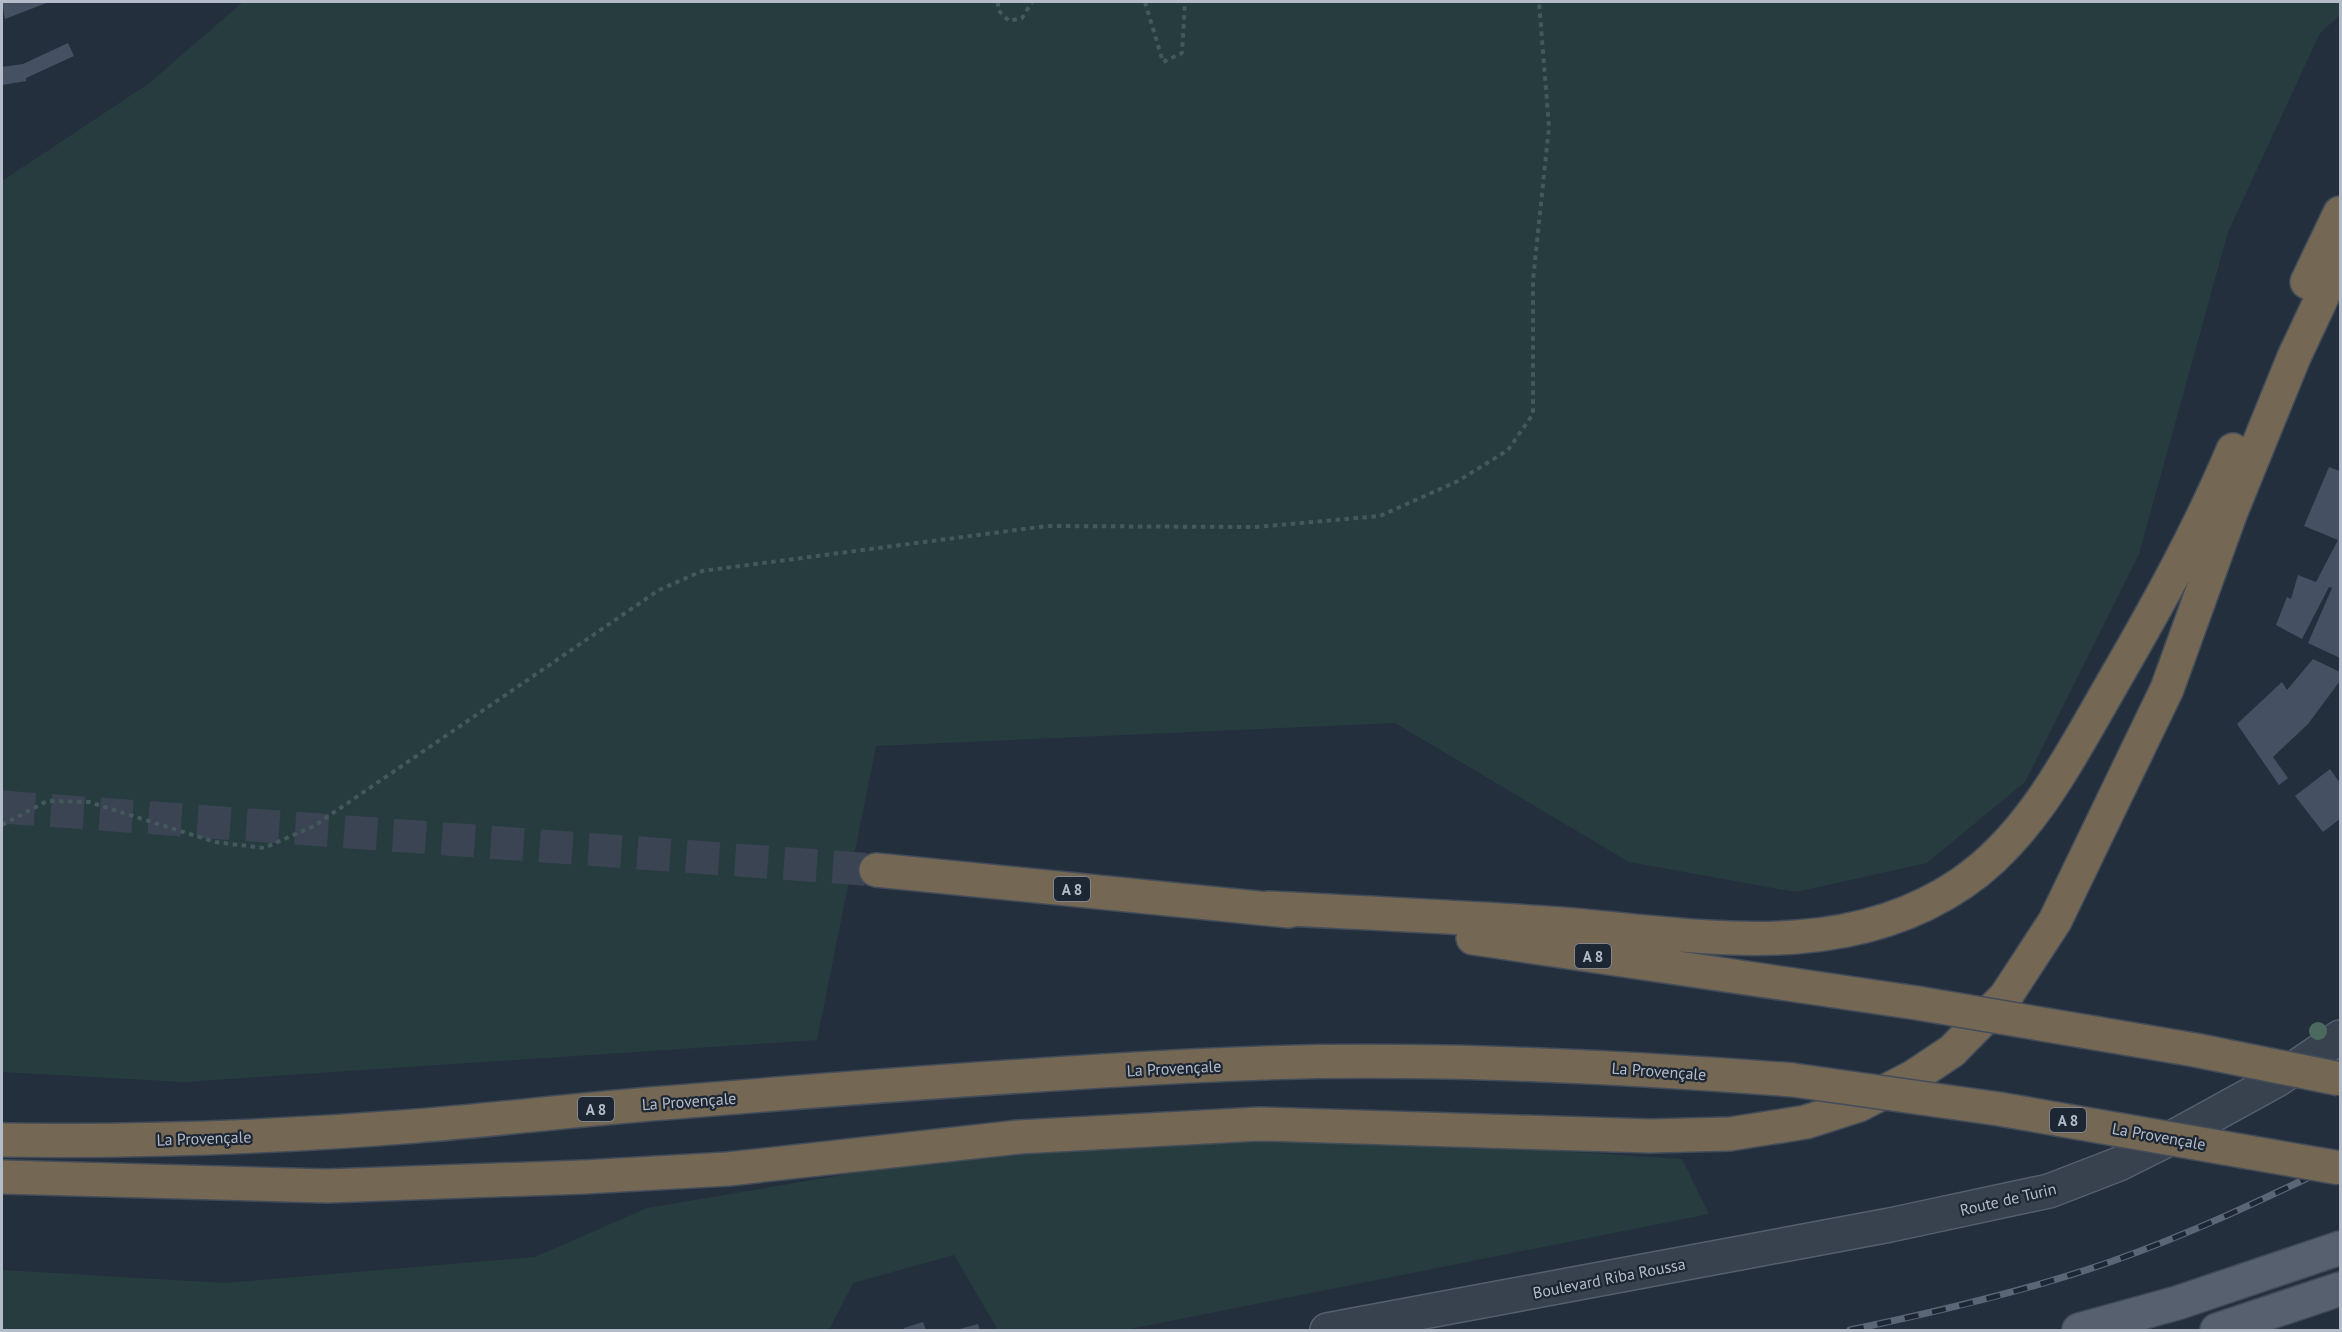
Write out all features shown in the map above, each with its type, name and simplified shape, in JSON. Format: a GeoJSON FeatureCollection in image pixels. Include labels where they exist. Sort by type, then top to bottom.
{"type":"FeatureCollection","features":[{"type":"Feature","properties":{"kind":"highway"},"geometry":{"type":"LineString","coordinates":[[1268,908],[1563,924],[1724,939],[1770,940],[1829,935],[1878,923],[1917,907],[1961,884],[1993,858],[2020,830],[2090,722],[2137,641],[2198,528],[2274,352],[2340,213]]}},
{"type":"Feature","properties":{"kind":"highway"},"geometry":{"type":"LineString","coordinates":[[2,1177],[327,1186],[584,1178],[728,1169],[1019,1137],[1260,1124],[1650,1136],[1730,1134],[1806,1122],[1859,1106],[1913,1077],[1952,1052],[2006,996],[2055,921],[2167,689],[2231,512],[2294,357],[2340,260]]}},
{"type":"Feature","properties":{"kind":"highway","name":"A 8"},"geometry":{"type":"LineString","coordinates":[[876,870],[1268,908],[1917,1003],[2195,1050],[2340,1079]]}},
{"type":"Feature","properties":{"kind":"highway","name":"La Provençale"},"geometry":{"type":"LineString","coordinates":[[2,1140],[203,1139],[415,1126],[688,1101],[1178,1067],[1298,1062],[1416,1061],[1630,1068],[1793,1080],[1999,1108],[2340,1168]]}},
{"type":"Feature","properties":{"kind":"main road"},"geometry":{"type":"LineString","coordinates":[[2079,1330],[2177,1303],[2340,1248]]}},
{"type":"Feature","properties":{"kind":"main road"},"geometry":{"type":"LineString","coordinates":[[2217,1330],[2340,1289]]}},
{"type":"Feature","properties":{"kind":"street","name":"Route de Turin"},"geometry":{"type":"LineString","coordinates":[[1890,1225],[2049,1191],[2119,1164],[2277,1080],[2340,1037]]}},
{"type":"Feature","properties":{"kind":"street","name":"Boulevard Riba Roussa"},"geometry":{"type":"LineString","coordinates":[[1327,1330],[1890,1225]]}},
{"type":"Feature","properties":{"kind":"path"},"geometry":{"type":"LineString","coordinates":[[998,2],[998,9],[1009,21],[1022,18],[1032,2]]}},
{"type":"Feature","properties":{"kind":"path"},"geometry":{"type":"LineString","coordinates":[[1144,2],[1162,62],[1182,53],[1185,2]]}},
{"type":"Feature","properties":{"kind":"path"},"geometry":{"type":"LineString","coordinates":[[2,825],[47,801],[89,802],[215,842],[264,848],[314,826],[659,590],[702,571],[1047,526],[1256,527],[1380,516],[1458,481],[1508,450],[1533,414],[1533,280],[1549,127],[1539,2]]}},
{"type":"Feature","properties":{"kind":"green space"},"geometry":{"type":"Polygon","coordinates":[[[243,2],[2340,2],[2340,15],[2320,33],[2228,232],[2139,554],[2025,782],[1927,863],[1796,892],[1629,862],[1395,723],[876,746],[817,1040],[184,1082],[2,1072],[2,181],[148,84],[243,2]]]}},
{"type":"Feature","properties":{"kind":"green space"},"geometry":{"type":"Polygon","coordinates":[[[1173,1140],[1452,1144],[1682,1159],[1709,1214],[1125,1330],[998,1330],[954,1255],[853,1283],[829,1330],[2,1330],[2,1270],[225,1283],[535,1257],[647,1208],[890,1167],[1173,1140]]]}},
{"type":"Feature","properties":{"kind":"building"},"geometry":{"type":"Polygon","coordinates":[[[2,2],[49,2],[5,19],[2,2]]]}},
{"type":"Feature","properties":{"kind":"building"},"geometry":{"type":"Polygon","coordinates":[[[68,43],[74,56],[26,78],[26,81],[2,85],[2,67],[23,64],[68,43]]]}},
{"type":"Feature","properties":{"kind":"building"},"geometry":{"type":"Polygon","coordinates":[[[2329,467],[2340,471],[2340,658],[2308,643],[2332,588],[2329,587],[2302,639],[2276,625],[2287,597],[2291,599],[2298,575],[2316,582],[2338,540],[2304,526],[2329,467]]]}},
{"type":"Feature","properties":{"kind":"building"},"geometry":{"type":"Polygon","coordinates":[[[2313,659],[2340,672],[2340,681],[2308,724],[2273,757],[2288,778],[2279,785],[2237,724],[2282,682],[2287,690],[2313,659]]]}},
{"type":"Feature","properties":{"kind":"building"},"geometry":{"type":"Polygon","coordinates":[[[2330,769],[2340,783],[2340,819],[2323,832],[2295,796],[2330,769]]]}},
{"type":"Feature","properties":{"kind":"building"},"geometry":{"type":"Polygon","coordinates":[[[923,1322],[926,1330],[905,1330],[904,1328],[923,1322]]]}},
{"type":"Feature","properties":{"kind":"building"},"geometry":{"type":"Polygon","coordinates":[[[978,1324],[980,1330],[956,1330],[978,1324]]]}},
{"type":"Feature","properties":{"kind":"tunnel"},"geometry":{"type":"LineString","coordinates":[[2,807],[876,870]]}},
{"type":"Feature","properties":{"kind":"railway"},"geometry":{"type":"LineString","coordinates":[[1850,1330],[1981,1300],[2110,1262],[2227,1215],[2340,1162]]}}]}
